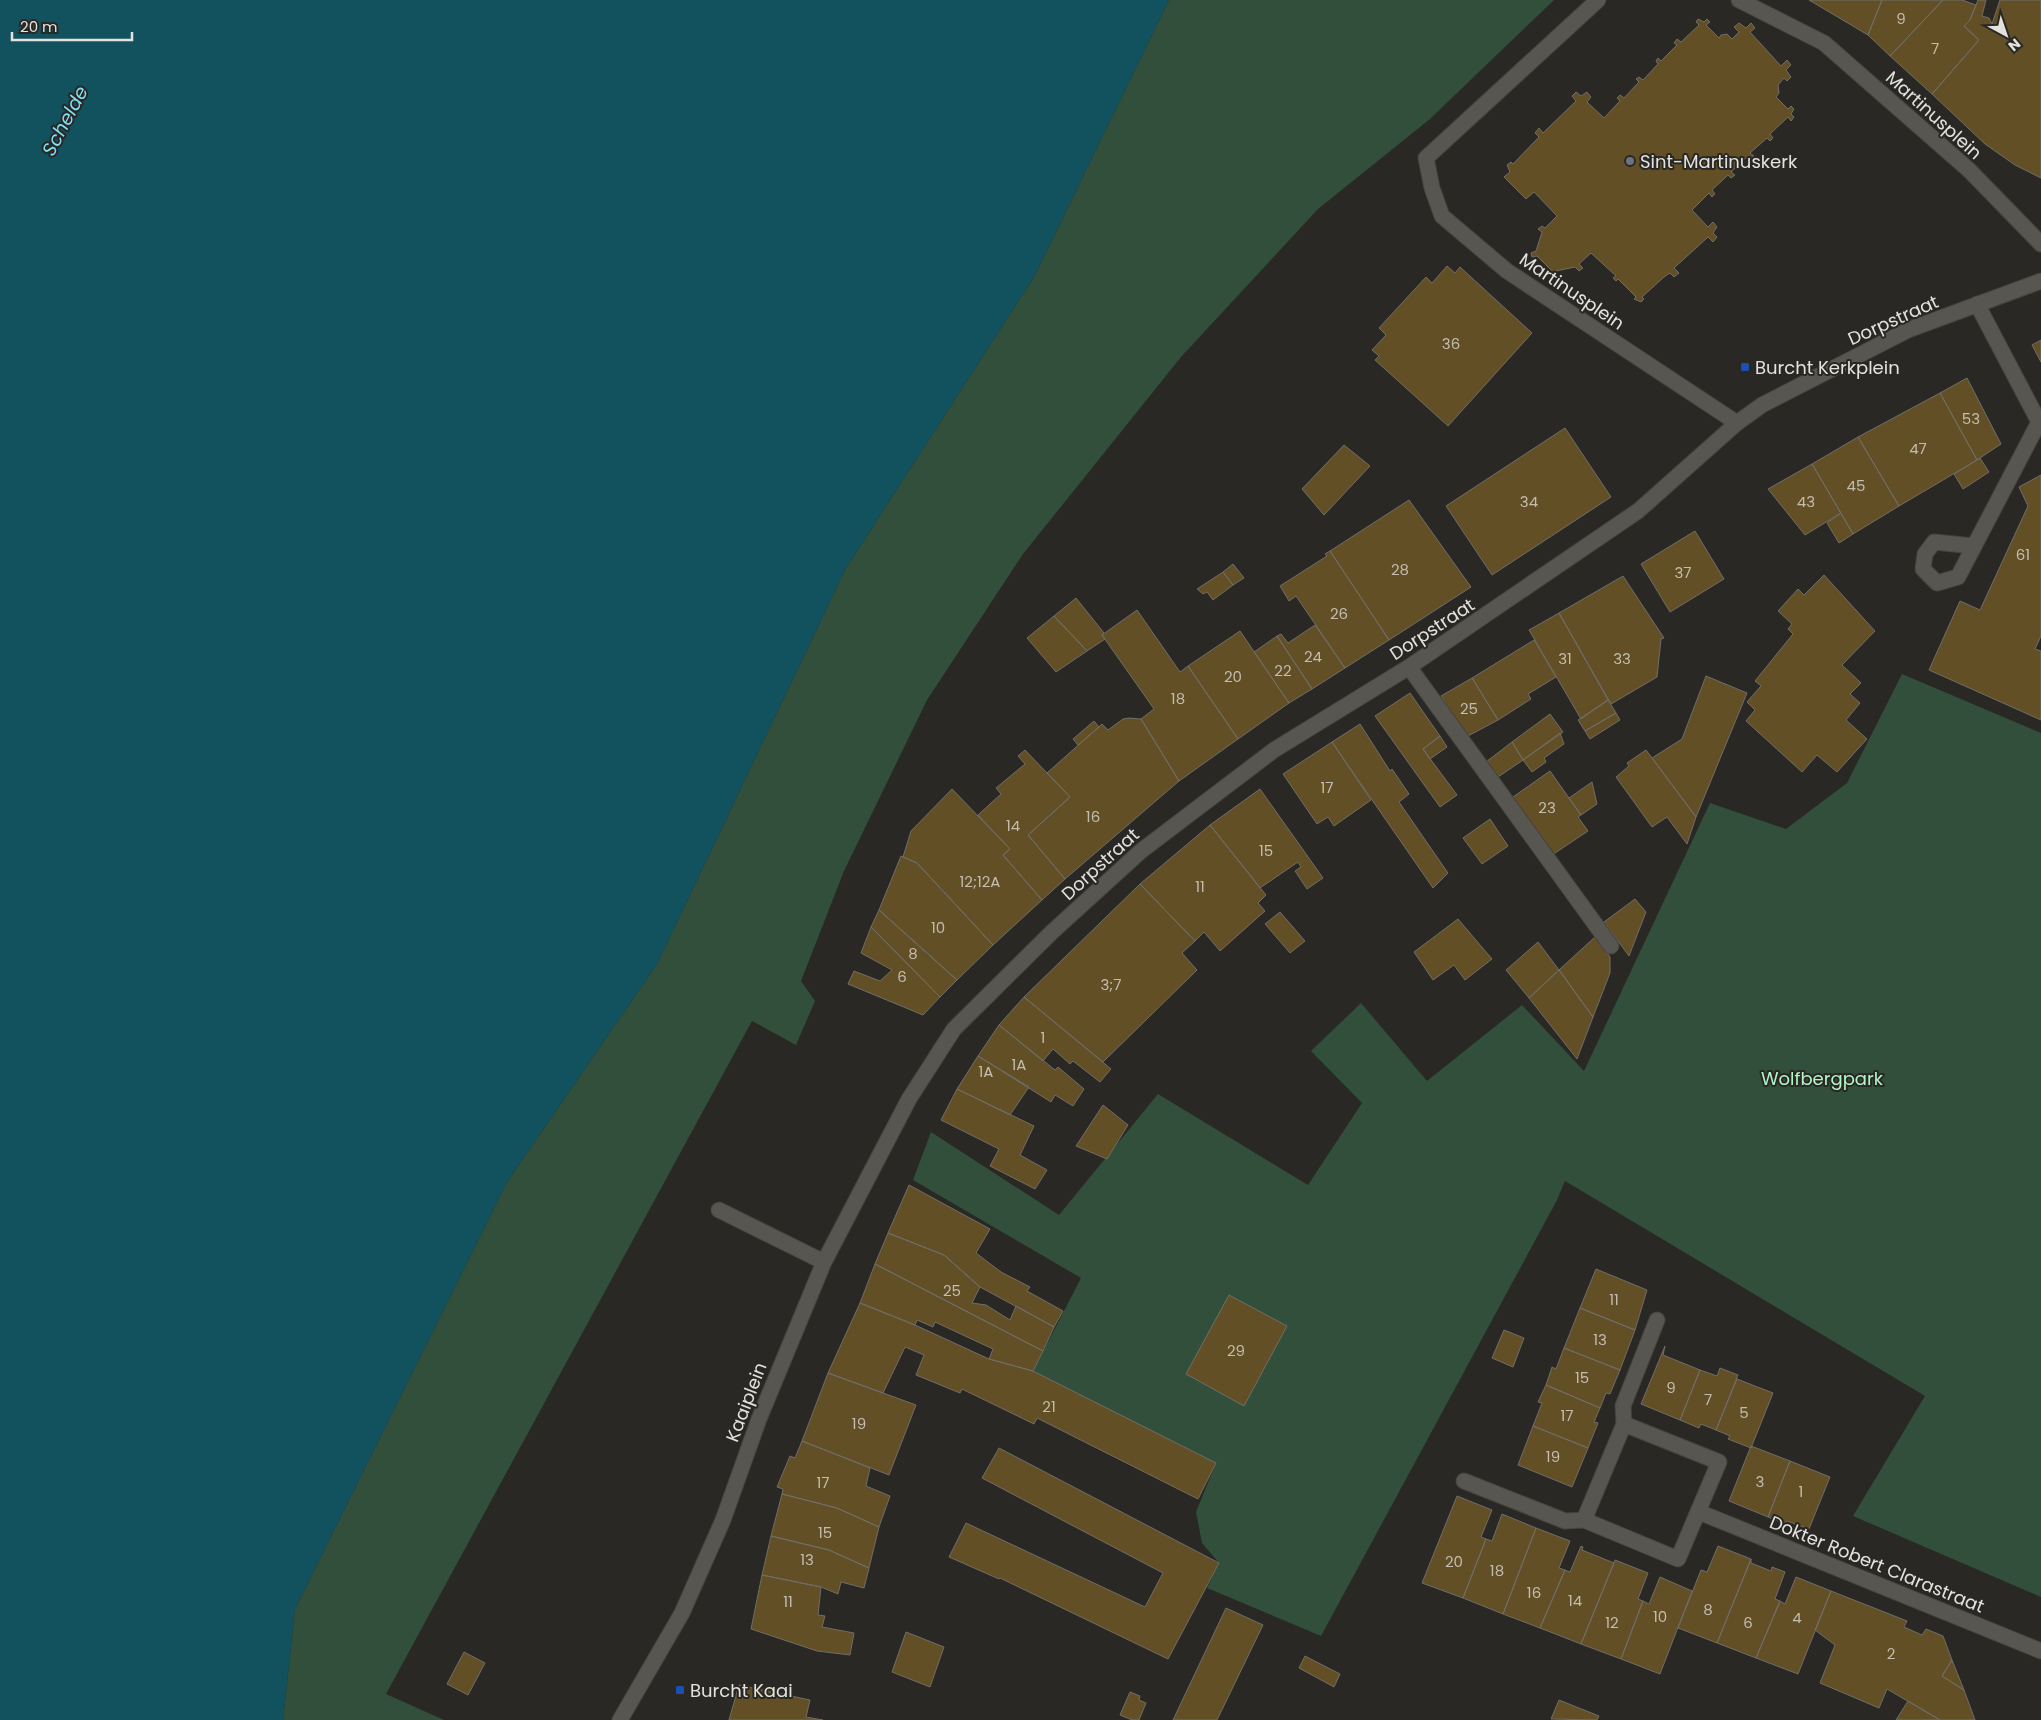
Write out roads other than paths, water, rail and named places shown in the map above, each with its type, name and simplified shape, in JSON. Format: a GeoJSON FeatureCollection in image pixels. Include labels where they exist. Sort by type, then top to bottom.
{"type":"FeatureCollection","features":[{"type":"Feature","properties":{"kind":"street","name":"Martinusplein"},"geometry":{"type":"LineString","coordinates":[[1598,0],[1426,158],[1432,188],[1442,216],[1507,271],[1737,424]]}},
{"type":"Feature","properties":{"kind":"street","name":"Martinusplein"},"geometry":{"type":"LineString","coordinates":[[1739,0],[1824,43],[1969,170],[2041,244]]}},
{"type":"Feature","properties":{"kind":"street","name":"Dorpstraat"},"geometry":{"type":"LineString","coordinates":[[909,1099],[954,1029],[1052,932],[1141,851],[1274,750],[1409,667],[1638,511],[1737,424],[1762,405],[1908,330],[2041,281]]}},
{"type":"Feature","properties":{"kind":"street"},"geometry":{"type":"LineString","coordinates":[[1974,546],[2039,422],[1977,304]]}},
{"type":"Feature","properties":{"kind":"street"},"geometry":{"type":"LineString","coordinates":[[1409,667],[1611,946]]}},
{"type":"Feature","properties":{"kind":"street","name":"Kaaiplein"},"geometry":{"type":"LineString","coordinates":[[620,1720],[682,1612],[723,1520],[759,1419],[824,1262],[909,1099]]}},
{"type":"Feature","properties":{"kind":"street"},"geometry":{"type":"LineString","coordinates":[[719,1210],[824,1262]]}},
{"type":"Feature","properties":{"kind":"street"},"geometry":{"type":"LineString","coordinates":[[1584,1520],[1624,1424],[1623,1406],[1657,1320]]}},
{"type":"Feature","properties":{"kind":"street"},"geometry":{"type":"LineString","coordinates":[[1464,1481],[1565,1521],[1584,1520],[1678,1559],[1719,1462],[1624,1424]]}},
{"type":"Feature","properties":{"kind":"street","name":"Dokter Robert Clarastraat"},"geometry":{"type":"LineString","coordinates":[[1699,1512],[2041,1651]]}},
{"type":"Feature","properties":{"kind":"water","name":"Schelde"},"geometry":{"type":"Polygon","coordinates":[[[0,0],[1169,0],[1034,277],[846,568],[657,964],[507,1182],[295,1609],[283,1720],[0,1720],[0,0]]]}},
{"type":"Feature","properties":{"kind":"place","name":"Sint-Martinuskerk"},"geometry":{"type":"Point","coordinates":[1630,161]}},
{"type":"Feature","properties":{"kind":"place","name":"Burcht Kerkplein"},"geometry":{"type":"Point","coordinates":[1745,367]}},
{"type":"Feature","properties":{"kind":"place","name":"Burcht Kaai"},"geometry":{"type":"Point","coordinates":[680,1690]}},
{"type":"Feature","properties":{"kind":"park label","name":"Wolfbergpark"},"geometry":{"type":"Point","coordinates":[1822,1078]}}]}
